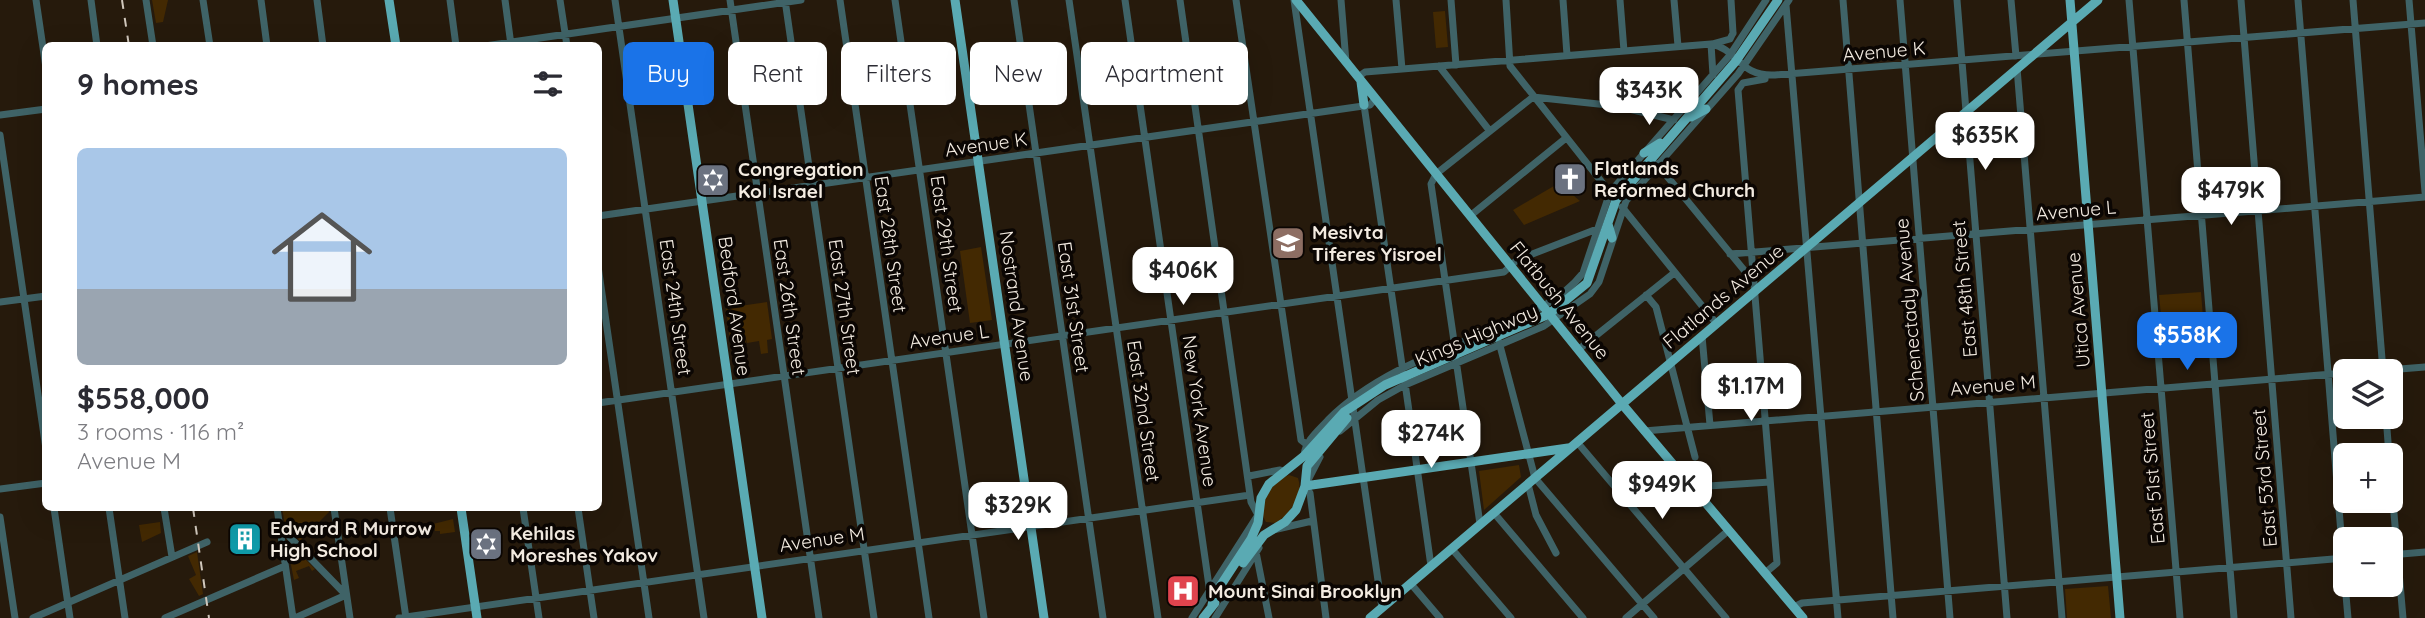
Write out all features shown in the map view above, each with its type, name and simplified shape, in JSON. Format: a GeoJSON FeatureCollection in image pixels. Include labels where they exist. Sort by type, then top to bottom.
{"type":"FeatureCollection","features":[{"type":"Feature","properties":{"kind":"main road"},"geometry":{"type":"LineString","coordinates":[[389,0],[395,42]]}},
{"type":"Feature","properties":{"kind":"main road","name":"Bedford Avenue"},"geometry":{"type":"LineString","coordinates":[[673,0],[762,618]]}},
{"type":"Feature","properties":{"kind":"main road","name":"Nostrand Avenue"},"geometry":{"type":"LineString","coordinates":[[955,0],[1044,618]]}},
{"type":"Feature","properties":{"kind":"main road","name":"Flatbush Avenue"},"geometry":{"type":"LineString","coordinates":[[1295,0],[1644,431],[1803,618]]}},
{"type":"Feature","properties":{"kind":"main road","name":"Utica Avenue"},"geometry":{"type":"LineString","coordinates":[[2070,0],[2120,618]]}},
{"type":"Feature","properties":{"kind":"main road","name":"Flatlands Avenue"},"geometry":{"type":"LineString","coordinates":[[1370,618],[1671,363],[1754,286],[1808,247],[2098,0]]}},
{"type":"Feature","properties":{"kind":"main road","name":"Kings Highway"},"geometry":{"type":"LineString","coordinates":[[1203,618],[1258,541],[1296,510],[1305,485],[1305,470],[1311,459],[1354,413],[1385,385],[1549,314],[1587,283],[1616,200],[1785,1]]}},
{"type":"Feature","properties":{"kind":"main road"},"geometry":{"type":"LineString","coordinates":[[1359,79],[1364,105]]}},
{"type":"Feature","properties":{"kind":"main road"},"geometry":{"type":"LineString","coordinates":[[1686,119],[1706,109]]}},
{"type":"Feature","properties":{"kind":"main road"},"geometry":{"type":"LineString","coordinates":[[1644,153],[1668,138]]}},
{"type":"Feature","properties":{"kind":"main road"},"geometry":{"type":"LineString","coordinates":[[1596,234],[1608,224],[1612,239]]}},
{"type":"Feature","properties":{"kind":"main road","name":"Kings Highway"},"geometry":{"type":"LineString","coordinates":[[1212,605],[1215,593],[1251,539],[1264,492],[1304,456],[1333,422],[1348,409],[1354,413]]}},
{"type":"Feature","properties":{"kind":"main road"},"geometry":{"type":"LineString","coordinates":[[1285,472],[1298,475],[1305,485],[1363,480],[1527,455],[1573,445]]}},
{"type":"Feature","properties":{"kind":"main road"},"geometry":{"type":"LineString","coordinates":[[461,511],[477,618]]}},
{"type":"Feature","properties":{"kind":"main road"},"geometry":{"type":"LineString","coordinates":[[1258,515],[1262,522],[1275,528]]}},
{"type":"Feature","properties":{"kind":"street"},"geometry":{"type":"LineString","coordinates":[[36,0],[42,42]]}},
{"type":"Feature","properties":{"kind":"street"},"geometry":{"type":"LineString","coordinates":[[91,0],[96,42]]}},
{"type":"Feature","properties":{"kind":"street"},"geometry":{"type":"LineString","coordinates":[[146,0],[152,42]]}},
{"type":"Feature","properties":{"kind":"street"},"geometry":{"type":"LineString","coordinates":[[203,0],[209,42]]}},
{"type":"Feature","properties":{"kind":"street"},"geometry":{"type":"LineString","coordinates":[[261,0],[266,42]]}},
{"type":"Feature","properties":{"kind":"street"},"geometry":{"type":"LineString","coordinates":[[317,0],[322,42]]}},
{"type":"Feature","properties":{"kind":"street"},"geometry":{"type":"LineString","coordinates":[[450,0],[455,42]]}},
{"type":"Feature","properties":{"kind":"street"},"geometry":{"type":"LineString","coordinates":[[505,0],[511,42]]}},
{"type":"Feature","properties":{"kind":"street"},"geometry":{"type":"LineString","coordinates":[[560,0],[566,42]]}},
{"type":"Feature","properties":{"kind":"street","name":"East 24th Street"},"geometry":{"type":"LineString","coordinates":[[615,0],[705,618]]}},
{"type":"Feature","properties":{"kind":"street","name":"East 26th Street"},"geometry":{"type":"LineString","coordinates":[[730,0],[819,618]]}},
{"type":"Feature","properties":{"kind":"street"},"geometry":{"type":"LineString","coordinates":[[522,42],[801,0]]}},
{"type":"Feature","properties":{"kind":"street","name":"East 28th Street"},"geometry":{"type":"LineString","coordinates":[[840,0],[929,618]]}},
{"type":"Feature","properties":{"kind":"street","name":"East 29th Street"},"geometry":{"type":"LineString","coordinates":[[895,0],[985,618]]}},
{"type":"Feature","properties":{"kind":"street","name":"East 31st Street"},"geometry":{"type":"LineString","coordinates":[[1014,0],[1103,618]]}},
{"type":"Feature","properties":{"kind":"street","name":"East 32nd Street"},"geometry":{"type":"LineString","coordinates":[[1069,0],[1158,618]]}},
{"type":"Feature","properties":{"kind":"street","name":"New York Avenue"},"geometry":{"type":"LineString","coordinates":[[1125,0],[1214,618]]}},
{"type":"Feature","properties":{"kind":"street"},"geometry":{"type":"LineString","coordinates":[[1180,0],[1250,495],[1253,511],[1258,515]]}},
{"type":"Feature","properties":{"kind":"street"},"geometry":{"type":"LineString","coordinates":[[1236,0],[1301,440],[1307,444],[1304,456]]}},
{"type":"Feature","properties":{"kind":"street"},"geometry":{"type":"LineString","coordinates":[[1295,0],[1382,608]]}},
{"type":"Feature","properties":{"kind":"street"},"geometry":{"type":"LineString","coordinates":[[1341,0],[1346,62]]}},
{"type":"Feature","properties":{"kind":"street"},"geometry":{"type":"LineString","coordinates":[[1396,0],[1402,69]]}},
{"type":"Feature","properties":{"kind":"street"},"geometry":{"type":"LineString","coordinates":[[1451,0],[1456,65]]}},
{"type":"Feature","properties":{"kind":"street"},"geometry":{"type":"LineString","coordinates":[[1506,0],[1510,66],[1716,323]]}},
{"type":"Feature","properties":{"kind":"street"},"geometry":{"type":"LineString","coordinates":[[1563,0],[1567,55]]}},
{"type":"Feature","properties":{"kind":"street"},"geometry":{"type":"LineString","coordinates":[[1619,0],[1624,51]]}},
{"type":"Feature","properties":{"kind":"street"},"geometry":{"type":"LineString","coordinates":[[1674,0],[1678,47]]}},
{"type":"Feature","properties":{"kind":"street"},"geometry":{"type":"LineString","coordinates":[[1359,79],[1365,72],[1711,44],[1728,40],[1733,33],[1731,0]]}},
{"type":"Feature","properties":{"kind":"street","name":"Kings Highway"},"geometry":{"type":"LineString","coordinates":[[1549,314],[1590,294],[1599,282],[1612,239],[1616,200],[1657,164],[1706,109],[1736,61],[1742,39],[1766,0]]}},
{"type":"Feature","properties":{"kind":"street"},"geometry":{"type":"LineString","coordinates":[[1843,0],[1893,618]]}},
{"type":"Feature","properties":{"kind":"street","name":"Schenectady Avenue"},"geometry":{"type":"LineString","coordinates":[[1900,0],[1950,618]]}},
{"type":"Feature","properties":{"kind":"street","name":"East 48th Street"},"geometry":{"type":"LineString","coordinates":[[1957,0],[2007,618]]}},
{"type":"Feature","properties":{"kind":"street"},"geometry":{"type":"LineString","coordinates":[[2011,0],[2016,56]]}},
{"type":"Feature","properties":{"kind":"street","name":"East 51st Street"},"geometry":{"type":"LineString","coordinates":[[2129,0],[2180,618]]}},
{"type":"Feature","properties":{"kind":"street"},"geometry":{"type":"LineString","coordinates":[[2184,0],[2234,618]]}},
{"type":"Feature","properties":{"kind":"street","name":"East 53rd Street"},"geometry":{"type":"LineString","coordinates":[[2241,0],[2291,618]]}},
{"type":"Feature","properties":{"kind":"street"},"geometry":{"type":"LineString","coordinates":[[2298,0],[2341,527]]}},
{"type":"Feature","properties":{"kind":"street"},"geometry":{"type":"LineString","coordinates":[[2353,0],[2382,359]]}},
{"type":"Feature","properties":{"kind":"street"},"geometry":{"type":"LineString","coordinates":[[2409,0],[2425,192]]}},
{"type":"Feature","properties":{"kind":"street","name":"East 27th Street"},"geometry":{"type":"LineString","coordinates":[[785,1],[874,618]]}},
{"type":"Feature","properties":{"kind":"street"},"geometry":{"type":"LineString","coordinates":[[1785,1],[1794,74],[1838,618]]}},
{"type":"Feature","properties":{"kind":"street","name":"Avenue K"},"geometry":{"type":"LineString","coordinates":[[1711,44],[1760,76],[2425,23]]}},
{"type":"Feature","properties":{"kind":"street"},"geometry":{"type":"LineString","coordinates":[[1733,33],[1742,39]]}},
{"type":"Feature","properties":{"kind":"street"},"geometry":{"type":"LineString","coordinates":[[1711,44],[1713,75]]}},
{"type":"Feature","properties":{"kind":"street","name":"Kings Highway"},"geometry":{"type":"LineString","coordinates":[[1549,314],[1583,273],[1596,234],[1644,153],[1713,75],[1736,61]]}},
{"type":"Feature","properties":{"kind":"street"},"geometry":{"type":"LineString","coordinates":[[1439,66],[1489,130]]}},
{"type":"Feature","properties":{"kind":"street"},"geometry":{"type":"LineString","coordinates":[[2017,68],[2062,618]]}},
{"type":"Feature","properties":{"kind":"street"},"geometry":{"type":"LineString","coordinates":[[1765,573],[1777,563],[1738,90],[1743,83],[1775,75]]}},
{"type":"Feature","properties":{"kind":"street"},"geometry":{"type":"LineString","coordinates":[[1480,524],[1431,184],[1436,174],[1533,97],[1617,106],[1674,120]]}},
{"type":"Feature","properties":{"kind":"street","name":"Avenue K"},"geometry":{"type":"LineString","coordinates":[[602,215],[1311,113],[1364,105],[1376,99]]}},
{"type":"Feature","properties":{"kind":"street"},"geometry":{"type":"LineString","coordinates":[[1364,105],[1431,566]]}},
{"type":"Feature","properties":{"kind":"street"},"geometry":{"type":"LineString","coordinates":[[0,115],[42,110]]}},
{"type":"Feature","properties":{"kind":"street"},"geometry":{"type":"LineString","coordinates":[[0,135],[42,422]]}},
{"type":"Feature","properties":{"kind":"street"},"geometry":{"type":"LineString","coordinates":[[1470,216],[1566,138]]}},
{"type":"Feature","properties":{"kind":"street"},"geometry":{"type":"LineString","coordinates":[[1657,164],[1754,286]]}},
{"type":"Feature","properties":{"kind":"street","name":"Avenue L"},"geometry":{"type":"LineString","coordinates":[[1730,254],[2425,197]]}},
{"type":"Feature","properties":{"kind":"street","name":"Avenue L"},"geometry":{"type":"LineString","coordinates":[[602,402],[1504,272],[1517,260],[1596,234]]}},
{"type":"Feature","properties":{"kind":"street"},"geometry":{"type":"LineString","coordinates":[[1578,350],[1674,272]]}},
{"type":"Feature","properties":{"kind":"street"},"geometry":{"type":"LineString","coordinates":[[602,293],[649,618]]}},
{"type":"Feature","properties":{"kind":"street"},"geometry":{"type":"LineString","coordinates":[[1646,295],[1656,307],[1695,457]]}},
{"type":"Feature","properties":{"kind":"street"},"geometry":{"type":"LineString","coordinates":[[0,302],[42,297]]}},
{"type":"Feature","properties":{"kind":"street"},"geometry":{"type":"LineString","coordinates":[[1702,335],[1710,425]]}},
{"type":"Feature","properties":{"kind":"street"},"geometry":{"type":"LineString","coordinates":[[1498,337],[1527,455],[1536,515],[1556,554]]}},
{"type":"Feature","properties":{"kind":"street"},"geometry":{"type":"LineString","coordinates":[[2403,369],[2425,367]]}},
{"type":"Feature","properties":{"kind":"street","name":"Avenue M"},"geometry":{"type":"LineString","coordinates":[[1644,431],[2333,374]]}},
{"type":"Feature","properties":{"kind":"street","name":"Kings Highway"},"geometry":{"type":"LineString","coordinates":[[1307,444],[1352,398],[1404,377]]}},
{"type":"Feature","properties":{"kind":"street"},"geometry":{"type":"LineString","coordinates":[[1573,445],[1726,618]]}},
{"type":"Feature","properties":{"kind":"street"},"geometry":{"type":"LineString","coordinates":[[1249,476],[1280,470],[1285,472]]}},
{"type":"Feature","properties":{"kind":"street"},"geometry":{"type":"LineString","coordinates":[[1532,481],[1654,618]]}},
{"type":"Feature","properties":{"kind":"street"},"geometry":{"type":"LineString","coordinates":[[1693,487],[1770,482]]}},
{"type":"Feature","properties":{"kind":"street"},"geometry":{"type":"LineString","coordinates":[[0,489],[42,484]]}},
{"type":"Feature","properties":{"kind":"street"},"geometry":{"type":"LineString","coordinates":[[1305,485],[1310,494],[1325,618]]}},
{"type":"Feature","properties":{"kind":"street","name":"Avenue M"},"geometry":{"type":"LineString","coordinates":[[403,618],[1250,495]]}},
{"type":"Feature","properties":{"kind":"street"},"geometry":{"type":"LineString","coordinates":[[54,511],[70,618]]}},
{"type":"Feature","properties":{"kind":"street"},"geometry":{"type":"LineString","coordinates":[[109,511],[125,618]]}},
{"type":"Feature","properties":{"kind":"street"},"geometry":{"type":"LineString","coordinates":[[164,511],[172,557]]}},
{"type":"Feature","properties":{"kind":"street"},"geometry":{"type":"LineString","coordinates":[[277,511],[294,618],[346,595]]}},
{"type":"Feature","properties":{"kind":"street"},"geometry":{"type":"LineString","coordinates":[[334,511],[350,618]]}},
{"type":"Feature","properties":{"kind":"street"},"geometry":{"type":"LineString","coordinates":[[390,511],[403,618]]}},
{"type":"Feature","properties":{"kind":"street"},"geometry":{"type":"LineString","coordinates":[[523,511],[539,618]]}},
{"type":"Feature","properties":{"kind":"street"},"geometry":{"type":"LineString","coordinates":[[578,511],[594,618]]}},
{"type":"Feature","properties":{"kind":"street"},"geometry":{"type":"LineString","coordinates":[[1494,513],[1583,618]]}},
{"type":"Feature","properties":{"kind":"street","name":"Kings Highway"},"geometry":{"type":"LineString","coordinates":[[1192,618],[1258,515]]}},
{"type":"Feature","properties":{"kind":"street"},"geometry":{"type":"LineString","coordinates":[[0,517],[15,618]]}},
{"type":"Feature","properties":{"kind":"street"},"geometry":{"type":"LineString","coordinates":[[1275,528],[1312,521]]}},
{"type":"Feature","properties":{"kind":"street"},"geometry":{"type":"LineString","coordinates":[[280,527],[346,595]]}},
{"type":"Feature","properties":{"kind":"street","name":"Kings Highway"},"geometry":{"type":"LineString","coordinates":[[1214,618],[1256,552],[1275,528]]}},
{"type":"Feature","properties":{"kind":"street"},"geometry":{"type":"LineString","coordinates":[[1626,618],[1729,530]]}},
{"type":"Feature","properties":{"kind":"street"},"geometry":{"type":"LineString","coordinates":[[33,618],[207,542]]}},
{"type":"Feature","properties":{"kind":"street"},"geometry":{"type":"LineString","coordinates":[[1452,549],[1511,618]]}},
{"type":"Feature","properties":{"kind":"street"},"geometry":{"type":"LineString","coordinates":[[1256,552],[1269,618]]}},
{"type":"Feature","properties":{"kind":"street"},"geometry":{"type":"LineString","coordinates":[[2403,553],[2425,552]]}},
{"type":"Feature","properties":{"kind":"street"},"geometry":{"type":"LineString","coordinates":[[1794,607],[1802,603],[2333,560]]}},
{"type":"Feature","properties":{"kind":"street"},"geometry":{"type":"LineString","coordinates":[[165,618],[179,615],[285,566]]}},
{"type":"Feature","properties":{"kind":"street"},"geometry":{"type":"LineString","coordinates":[[1411,584],[1440,618]]}},
{"type":"Feature","properties":{"kind":"street"},"geometry":{"type":"LineString","coordinates":[[2346,597],[2348,618]]}},
{"type":"Feature","properties":{"kind":"street"},"geometry":{"type":"LineString","coordinates":[[2400,597],[2403,618]]}},
{"type":"Feature","properties":{"kind":"shaded area"},"geometry":{"type":"Polygon","coordinates":[[[152,0],[168,0],[163,22],[156,23],[152,0]]]}},
{"type":"Feature","properties":{"kind":"shaded area"},"geometry":{"type":"Polygon","coordinates":[[[1445,11],[1448,47],[1436,48],[1433,12],[1445,11]]]}},
{"type":"Feature","properties":{"kind":"shaded area"},"geometry":{"type":"Polygon","coordinates":[[[1559,183],[1580,201],[1524,225],[1513,210],[1559,183]]]}},
{"type":"Feature","properties":{"kind":"shaded area"},"geometry":{"type":"Polygon","coordinates":[[[981,247],[992,320],[970,323],[960,251],[981,247]]]}},
{"type":"Feature","properties":{"kind":"shaded area"},"geometry":{"type":"Polygon","coordinates":[[[1781,255],[1783,258],[1760,276],[1758,257],[1781,255]]]}},
{"type":"Feature","properties":{"kind":"shaded area"},"geometry":{"type":"Polygon","coordinates":[[[2201,292],[2204,330],[2163,335],[2159,295],[2201,292]]]}},
{"type":"Feature","properties":{"kind":"shaded area"},"geometry":{"type":"Polygon","coordinates":[[[767,302],[772,339],[767,340],[768,353],[761,354],[759,341],[747,343],[746,339],[746,356],[739,357],[739,340],[730,341],[726,308],[767,302]]]}},
{"type":"Feature","properties":{"kind":"shaded area"},"geometry":{"type":"Polygon","coordinates":[[[1519,465],[1521,477],[1484,510],[1479,471],[1519,465]]]}},
{"type":"Feature","properties":{"kind":"shaded area"},"geometry":{"type":"Polygon","coordinates":[[[1289,475],[1298,478],[1297,497],[1286,515],[1276,523],[1266,522],[1263,508],[1267,494],[1277,482],[1289,475]]]}},
{"type":"Feature","properties":{"kind":"shaded area"},"geometry":{"type":"Polygon","coordinates":[[[283,511],[329,511],[300,541],[285,525],[283,511]]]}},
{"type":"Feature","properties":{"kind":"shaded area"},"geometry":{"type":"Polygon","coordinates":[[[453,519],[455,532],[440,534],[440,531],[435,531],[434,524],[429,525],[453,519]]]}},
{"type":"Feature","properties":{"kind":"shaded area"},"geometry":{"type":"Polygon","coordinates":[[[160,522],[161,533],[142,542],[139,525],[160,522]]]}},
{"type":"Feature","properties":{"kind":"shaded area"},"geometry":{"type":"Polygon","coordinates":[[[286,540],[315,569],[312,571],[309,566],[296,571],[299,578],[294,580],[286,540]]]}},
{"type":"Feature","properties":{"kind":"shaded area"},"geometry":{"type":"Polygon","coordinates":[[[197,552],[203,594],[199,596],[189,579],[196,575],[188,556],[197,552]]]}},
{"type":"Feature","properties":{"kind":"shaded area"},"geometry":{"type":"Polygon","coordinates":[[[2108,586],[2111,618],[2067,618],[2065,589],[2108,586]]]}},
{"type":"Feature","properties":{"kind":"railway"},"geometry":{"type":"LineString","coordinates":[[122,0],[128,42]]}},
{"type":"Feature","properties":{"kind":"railway"},"geometry":{"type":"LineString","coordinates":[[193,511],[209,618]]}},
{"type":"Feature","properties":{"kind":"place","name":"Flatlands Reformed Church"},"geometry":{"type":"Point","coordinates":[1570,179]}},
{"type":"Feature","properties":{"kind":"place","name":"Congregation Kol Israel"},"geometry":{"type":"Point","coordinates":[713,180]}},
{"type":"Feature","properties":{"kind":"place","name":"Mesivta Tiferes Yisroel"},"geometry":{"type":"Point","coordinates":[1288,243]}},
{"type":"Feature","properties":{"kind":"place","name":"Edward R Murrow High School"},"geometry":{"type":"Point","coordinates":[245,539]}},
{"type":"Feature","properties":{"kind":"place","name":"Kehilas Moreshes Yakov"},"geometry":{"type":"Point","coordinates":[486,544]}},
{"type":"Feature","properties":{"kind":"place","name":"Mount Sinai Brooklyn"},"geometry":{"type":"Point","coordinates":[1183,591]}}]}
